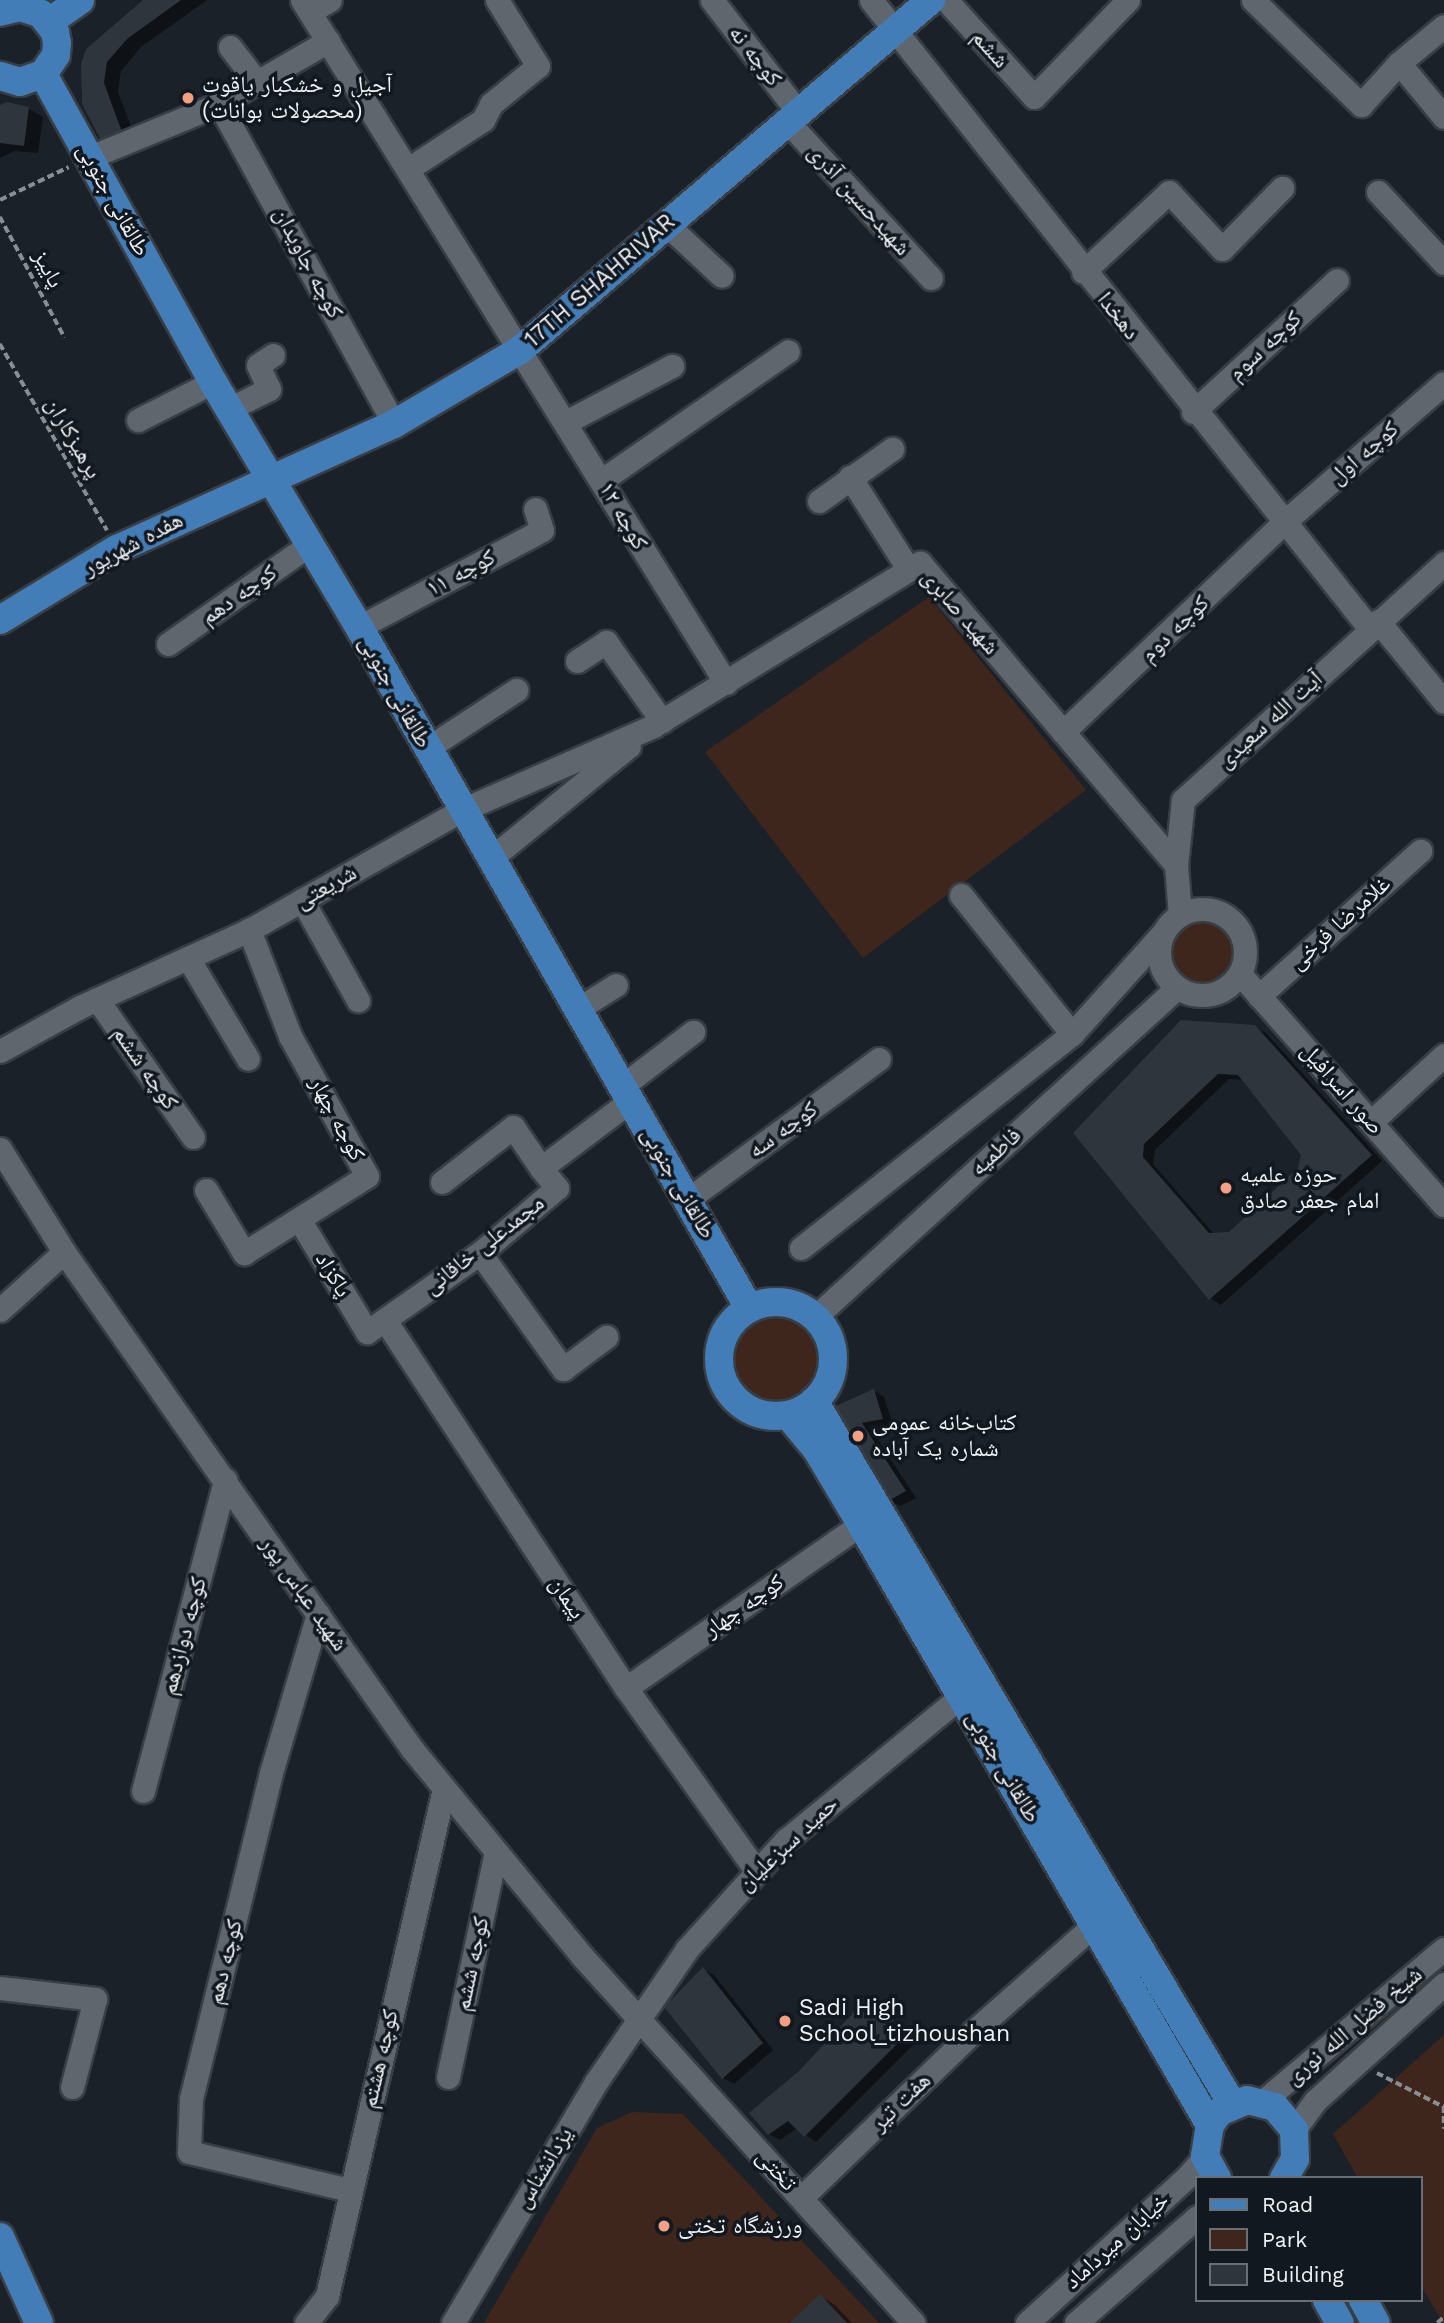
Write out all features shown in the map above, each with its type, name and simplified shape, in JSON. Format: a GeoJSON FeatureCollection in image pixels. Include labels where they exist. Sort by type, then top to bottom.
{"type":"FeatureCollection","features":[{"type":"Feature","properties":{"kind":"main road"},"geometry":{"type":"LineString","coordinates":[[50,22],[80,0]]}},
{"type":"Feature","properties":{"kind":"main road"},"geometry":{"type":"LineString","coordinates":[[894,31],[931,0]]}},
{"type":"Feature","properties":{"kind":"main road"},"geometry":{"type":"LineString","coordinates":[[0,12],[31,9],[50,22],[56,55],[43,74],[20,82],[0,76]]}},
{"type":"Feature","properties":{"kind":"main road","name":"17TH SHAHRIVAR"},"geometry":{"type":"LineString","coordinates":[[270,477],[394,424],[520,350],[894,31]]}},
{"type":"Feature","properties":{"kind":"main road","name":"طالقانی جنوبی"},"geometry":{"type":"LineString","coordinates":[[43,74],[213,382],[359,627],[426,749],[749,1308]]}},
{"type":"Feature","properties":{"kind":"main road","name":"هفده شهریور"},"geometry":{"type":"LineString","coordinates":[[0,620],[117,549],[270,477]]}},
{"type":"Feature","properties":{"kind":"main road"},"geometry":{"type":"LineString","coordinates":[[784,1302],[815,1317],[827,1332],[832,1359],[826,1387],[814,1401],[788,1415],[752,1411],[738,1401],[723,1378],[720,1351],[725,1334],[749,1308],[784,1302]]}},
{"type":"Feature","properties":{"kind":"main road","name":"طالقانی جنوبی"},"geometry":{"type":"LineString","coordinates":[[814,1401],[1232,2104]]}},
{"type":"Feature","properties":{"kind":"main road","name":"طالقانی جنوبی"},"geometry":{"type":"LineString","coordinates":[[788,1415],[817,1450],[861,1524],[1210,2125]]}},
{"type":"Feature","properties":{"kind":"main road"},"geometry":{"type":"LineString","coordinates":[[1211,2167],[1210,2125],[1232,2104],[1262,2102],[1286,2117],[1294,2130],[1297,2145],[1288,2176]]}},
{"type":"Feature","properties":{"kind":"main road"},"geometry":{"type":"LineString","coordinates":[[0,2236],[39,2323]]}},
{"type":"Feature","properties":{"kind":"main road"},"geometry":{"type":"LineString","coordinates":[[1328,2302],[1340,2323]]}},
{"type":"Feature","properties":{"kind":"main road"},"geometry":{"type":"LineString","coordinates":[[1364,2302],[1376,2323]]}},
{"type":"Feature","properties":{"kind":"street"},"geometry":{"type":"LineString","coordinates":[[306,6],[330,0]]}},
{"type":"Feature","properties":{"kind":"street"},"geometry":{"type":"LineString","coordinates":[[408,169],[483,120],[491,104],[538,66],[497,0]]}},
{"type":"Feature","properties":{"kind":"street","name":"کوچه نه"},"geometry":{"type":"LineString","coordinates":[[712,0],[793,117]]}},
{"type":"Feature","properties":{"kind":"street","name":"دهخدا"},"geometry":{"type":"LineString","coordinates":[[871,0],[1283,523],[1374,625]]}},
{"type":"Feature","properties":{"kind":"street","name":"ششم"},"geometry":{"type":"LineString","coordinates":[[946,0],[1034,97],[1128,0]]}},
{"type":"Feature","properties":{"kind":"street"},"geometry":{"type":"LineString","coordinates":[[1253,0],[1362,105],[1399,63],[1444,26]]}},
{"type":"Feature","properties":{"kind":"street","name":"کوچه ۱۲"},"geometry":{"type":"LineString","coordinates":[[306,6],[520,350],[568,421],[726,683]]}},
{"type":"Feature","properties":{"kind":"street"},"geometry":{"type":"LineString","coordinates":[[90,157],[219,104],[328,41]]}},
{"type":"Feature","properties":{"kind":"street"},"geometry":{"type":"LineString","coordinates":[[230,47],[257,82]]}},
{"type":"Feature","properties":{"kind":"street"},"geometry":{"type":"LineString","coordinates":[[1399,63],[1444,117]]}},
{"type":"Feature","properties":{"kind":"street","name":"کوچه جاویدان"},"geometry":{"type":"LineString","coordinates":[[219,104],[394,424]]}},
{"type":"Feature","properties":{"kind":"street","name":"شهیدحسین آذری"},"geometry":{"type":"LineString","coordinates":[[793,117],[931,278]]}},
{"type":"Feature","properties":{"kind":"street"},"geometry":{"type":"LineString","coordinates":[[1083,272],[1169,192],[1222,249],[1282,188]]}},
{"type":"Feature","properties":{"kind":"street"},"geometry":{"type":"LineString","coordinates":[[1378,192],[1444,263]]}},
{"type":"Feature","properties":{"kind":"street"},"geometry":{"type":"LineString","coordinates":[[666,224],[722,276]]}},
{"type":"Feature","properties":{"kind":"street","name":"کوچه سوم"},"geometry":{"type":"LineString","coordinates":[[1194,412],[1337,280]]}},
{"type":"Feature","properties":{"kind":"street"},"geometry":{"type":"LineString","coordinates":[[602,480],[788,351]]}},
{"type":"Feature","properties":{"kind":"street"},"geometry":{"type":"LineString","coordinates":[[229,409],[269,389],[258,365],[273,355]]}},
{"type":"Feature","properties":{"kind":"street"},"geometry":{"type":"LineString","coordinates":[[568,421],[672,366]]}},
{"type":"Feature","properties":{"kind":"street"},"geometry":{"type":"LineString","coordinates":[[138,420],[213,382]]}},
{"type":"Feature","properties":{"kind":"street","name":"کوچه اول"},"geometry":{"type":"LineString","coordinates":[[1283,523],[1444,383]]}},
{"type":"Feature","properties":{"kind":"street"},"geometry":{"type":"LineString","coordinates":[[819,501],[892,449]]}},
{"type":"Feature","properties":{"kind":"street"},"geometry":{"type":"LineString","coordinates":[[850,477],[909,570]]}},
{"type":"Feature","properties":{"kind":"street","name":"کوچه ۱۱"},"geometry":{"type":"LineString","coordinates":[[359,627],[542,530],[535,509]]}},
{"type":"Feature","properties":{"kind":"street","name":"کوچه دوم"},"geometry":{"type":"LineString","coordinates":[[1063,732],[1283,523]]}},
{"type":"Feature","properties":{"kind":"street","name":"کوچه دهم"},"geometry":{"type":"LineString","coordinates":[[168,644],[309,545]]}},
{"type":"Feature","properties":{"kind":"street","name":"شهید صابری"},"geometry":{"type":"LineString","coordinates":[[658,723],[920,563],[1176,865]]}},
{"type":"Feature","properties":{"kind":"street","name":"آیت الله سعیدی"},"geometry":{"type":"LineString","coordinates":[[1180,915],[1176,865],[1183,800],[1444,563]]}},
{"type":"Feature","properties":{"kind":"street"},"geometry":{"type":"LineString","coordinates":[[1374,625],[1444,702]]}},
{"type":"Feature","properties":{"kind":"street"},"geometry":{"type":"LineString","coordinates":[[490,859],[658,723],[606,642],[577,661]]}},
{"type":"Feature","properties":{"kind":"street"},"geometry":{"type":"LineString","coordinates":[[426,749],[516,690]]}},
{"type":"Feature","properties":{"kind":"street","name":"شریعتی"},"geometry":{"type":"LineString","coordinates":[[0,1051],[97,999],[249,930],[462,810],[658,723]]}},
{"type":"Feature","properties":{"kind":"street","name":"غلامرضا فرخی"},"geometry":{"type":"LineString","coordinates":[[1259,996],[1420,851]]}},
{"type":"Feature","properties":{"kind":"street"},"geometry":{"type":"LineString","coordinates":[[961,895],[1072,1034]]}},
{"type":"Feature","properties":{"kind":"street"},"geometry":{"type":"LineString","coordinates":[[302,901],[358,1000]]}},
{"type":"Feature","properties":{"kind":"street"},"geometry":{"type":"LineString","coordinates":[[1208,909],[1233,921],[1245,946],[1240,974],[1231,985],[1204,996],[1177,988],[1162,968],[1159,944],[1164,932],[1180,915],[1208,909]]}},
{"type":"Feature","properties":{"kind":"street","name":"کوجه چهار"},"geometry":{"type":"LineString","coordinates":[[206,1189],[244,1253],[367,1176],[290,1036],[249,930]]}},
{"type":"Feature","properties":{"kind":"street","name":"فاطمیه"},"geometry":{"type":"LineString","coordinates":[[802,1248],[1072,1034],[1164,932]]}},
{"type":"Feature","properties":{"kind":"street"},"geometry":{"type":"LineString","coordinates":[[188,958],[248,1059]]}},
{"type":"Feature","properties":{"kind":"street","name":"صور اسرافیل"},"geometry":{"type":"LineString","coordinates":[[1240,974],[1444,1205]]}},
{"type":"Feature","properties":{"kind":"street"},"geometry":{"type":"LineString","coordinates":[[576,1010],[616,985]]}},
{"type":"Feature","properties":{"kind":"street","name":"فاطمیه"},"geometry":{"type":"LineString","coordinates":[[815,1317],[1177,988]]}},
{"type":"Feature","properties":{"kind":"street","name":"کوچه ششم"},"geometry":{"type":"LineString","coordinates":[[97,999],[193,1137]]}},
{"type":"Feature","properties":{"kind":"street","name":"مجمدعلی خاقانی"},"geometry":{"type":"LineString","coordinates":[[376,1326],[480,1253],[557,1188],[541,1168],[693,1032]]}},
{"type":"Feature","properties":{"kind":"street"},"geometry":{"type":"LineString","coordinates":[[1371,1122],[1444,1055]]}},
{"type":"Feature","properties":{"kind":"street","name":"کوچه سه"},"geometry":{"type":"LineString","coordinates":[[687,1200],[879,1059]]}},
{"type":"Feature","properties":{"kind":"street"},"geometry":{"type":"LineString","coordinates":[[442,1182],[513,1127],[541,1168]]}},
{"type":"Feature","properties":{"kind":"street","name":"شهید عباس پور"},"geometry":{"type":"LineString","coordinates":[[0,1149],[64,1252],[444,1789],[581,1955],[639,2015]]}},
{"type":"Feature","properties":{"kind":"street","name":"پاکزاد"},"geometry":{"type":"LineString","coordinates":[[299,1219],[376,1326]]}},
{"type":"Feature","properties":{"kind":"street"},"geometry":{"type":"LineString","coordinates":[[0,1310],[64,1252]]}},
{"type":"Feature","properties":{"kind":"street"},"geometry":{"type":"LineString","coordinates":[[480,1253],[563,1369],[606,1337]]}},
{"type":"Feature","properties":{"kind":"street","name":"پیمان"},"geometry":{"type":"LineString","coordinates":[[376,1326],[626,1688],[756,1870]]}},
{"type":"Feature","properties":{"kind":"street","name":"کوچه دوازدهم"},"geometry":{"type":"LineString","coordinates":[[143,1791],[225,1480]]}},
{"type":"Feature","properties":{"kind":"street","name":"کوچه چهار"},"geometry":{"type":"LineString","coordinates":[[626,1688],[861,1524]]}},
{"type":"Feature","properties":{"kind":"street","name":"کوچه دهم"},"geometry":{"type":"LineString","coordinates":[[318,1614],[271,1773],[191,2099],[189,2152],[350,2190]]}},
{"type":"Feature","properties":{"kind":"street","name":"حمید سبزعلیان"},"geometry":{"type":"LineString","coordinates":[[639,2015],[687,1949],[786,1840],[961,1696]]}},
{"type":"Feature","properties":{"kind":"street","name":"کوچه هشتم"},"geometry":{"type":"LineString","coordinates":[[306,2323],[327,2296],[444,1789]]}},
{"type":"Feature","properties":{"kind":"street","name":"کوجه ششم"},"geometry":{"type":"LineString","coordinates":[[447,2077],[496,1852]]}},
{"type":"Feature","properties":{"kind":"street","name":"هفت تیر"},"geometry":{"type":"LineString","coordinates":[[801,2198],[1095,1924]]}},
{"type":"Feature","properties":{"kind":"street","name":"شیخ فضل الله نوری"},"geometry":{"type":"LineString","coordinates":[[1262,2102],[1444,1949]]}},
{"type":"Feature","properties":{"kind":"street","name":"شیخ فضل الله نوری"},"geometry":{"type":"LineString","coordinates":[[1294,2130],[1315,2101],[1444,1984]]}},
{"type":"Feature","properties":{"kind":"street"},"geometry":{"type":"LineString","coordinates":[[0,1988],[95,1999],[72,2087]]}},
{"type":"Feature","properties":{"kind":"street","name":"تختی"},"geometry":{"type":"LineString","coordinates":[[639,2015],[914,2323]]}},
{"type":"Feature","properties":{"kind":"street","name":"یزدانشناس"},"geometry":{"type":"LineString","coordinates":[[453,2323],[639,2015]]}},
{"type":"Feature","properties":{"kind":"street","name":"خیابان میرداماد"},"geometry":{"type":"LineString","coordinates":[[1027,2323],[1109,2248],[1196,2179]]}},
{"type":"Feature","properties":{"kind":"street","name":"خیابان میرداماد"},"geometry":{"type":"LineString","coordinates":[[1076,2323],[1196,2218]]}},
{"type":"Feature","properties":{"kind":"street"},"geometry":{"type":"LineString","coordinates":[[1109,2248],[1130,2275]]}},
{"type":"Feature","properties":{"kind":"path"},"geometry":{"type":"LineString","coordinates":[[0,200],[90,157]]}},
{"type":"Feature","properties":{"kind":"path","name":"پاییز"},"geometry":{"type":"LineString","coordinates":[[0,217],[65,338]]}},
{"type":"Feature","properties":{"kind":"path","name":"پرهیزکاران"},"geometry":{"type":"LineString","coordinates":[[0,344],[117,549]]}},
{"type":"Feature","properties":{"kind":"path"},"geometry":{"type":"LineString","coordinates":[[1364,2056],[1376,2072],[1444,2106],[1444,2129]]}},
{"type":"Feature","properties":{"kind":"path"},"geometry":{"type":"LineString","coordinates":[[1437,2323],[1444,2317]]}},
{"type":"Feature","properties":{"kind":"green space"},"geometry":{"type":"Polygon","coordinates":[[[929,597],[1086,790],[863,958],[705,752],[929,597]]]}},
{"type":"Feature","properties":{"kind":"green space"},"geometry":{"type":"Polygon","coordinates":[[[1203,922],[1215,924],[1225,931],[1232,941],[1232,965],[1225,975],[1215,982],[1203,984],[1191,982],[1181,975],[1174,965],[1172,953],[1174,941],[1181,931],[1191,924],[1203,922]]]}},
{"type":"Feature","properties":{"kind":"green space"},"geometry":{"type":"Polygon","coordinates":[[[775,1313],[792,1317],[806,1326],[815,1340],[819,1357],[815,1374],[806,1388],[792,1397],[775,1401],[758,1397],[744,1388],[735,1374],[731,1357],[735,1340],[744,1326],[758,1317],[775,1313]]]}},
{"type":"Feature","properties":{"kind":"green space"},"geometry":{"type":"Polygon","coordinates":[[[1444,2035],[1444,2323],[1423,2289],[1423,2176],[1357,2176],[1333,2134],[1444,2035]]]}},
{"type":"Feature","properties":{"kind":"green space","name":"ورزشگاه تختی"},"geometry":{"type":"Polygon","coordinates":[[[632,2112],[683,2114],[879,2323],[484,2323],[597,2128],[632,2112]]]}},
{"type":"Feature","properties":{"kind":"building"},"geometry":{"type":"Polygon","coordinates":[[[143,0],[181,0],[127,39],[107,62],[104,83],[122,132],[102,142],[82,104],[81,64],[86,49],[143,0]]]}},
{"type":"Feature","properties":{"kind":"building"},"geometry":{"type":"Polygon","coordinates":[[[7,102],[29,107],[24,146],[0,143],[0,105],[7,102]]]}},
{"type":"Feature","properties":{"kind":"building","name":"حوزه علمیه امام جعفر صادق"},"geometry":{"type":"Polygon","coordinates":[[[1181,1020],[1255,1025],[1372,1155],[1209,1300],[1073,1133],[1181,1020]],[[1218,1074],[1144,1144],[1143,1157],[1209,1233],[1229,1232],[1298,1168],[1301,1155],[1238,1075],[1218,1074]]]}},
{"type":"Feature","properties":{"kind":"building","name":"کتاب‌خانه عمومی شماره یک آباده"},"geometry":{"type":"Polygon","coordinates":[[[874,1389],[883,1419],[862,1423],[906,1491],[888,1501],[831,1408],[874,1389]]]}},
{"type":"Feature","properties":{"kind":"building"},"geometry":{"type":"Polygon","coordinates":[[[703,1967],[763,2043],[722,2079],[664,2007],[703,1967]]]}},
{"type":"Feature","properties":{"kind":"building"},"geometry":{"type":"Polygon","coordinates":[[[870,1995],[907,2034],[804,2137],[788,2121],[768,2135],[749,2113],[799,2071],[870,1995]]]}},
{"type":"Feature","properties":{"kind":"building"},"geometry":{"type":"Polygon","coordinates":[[[820,2294],[847,2323],[790,2323],[820,2294]]]}},
{"type":"Feature","properties":{"kind":"place","name":"آجیل و خشکبار یاقوت (محصولات بوانات)"},"geometry":{"type":"Point","coordinates":[188,98]}},
{"type":"Feature","properties":{"kind":"place","name":"حوزه علمیه امام جعفر صادق"},"geometry":{"type":"Point","coordinates":[1226,1188]}},
{"type":"Feature","properties":{"kind":"place","name":"کتاب‌خانه عمومی شماره یک آباده"},"geometry":{"type":"Point","coordinates":[858,1436]}},
{"type":"Feature","properties":{"kind":"place","name":"Sadi High School_tizhoushan"},"geometry":{"type":"Point","coordinates":[785,2021]}},
{"type":"Feature","properties":{"kind":"place","name":"ورزشگاه تختی"},"geometry":{"type":"Point","coordinates":[664,2226]}}]}
